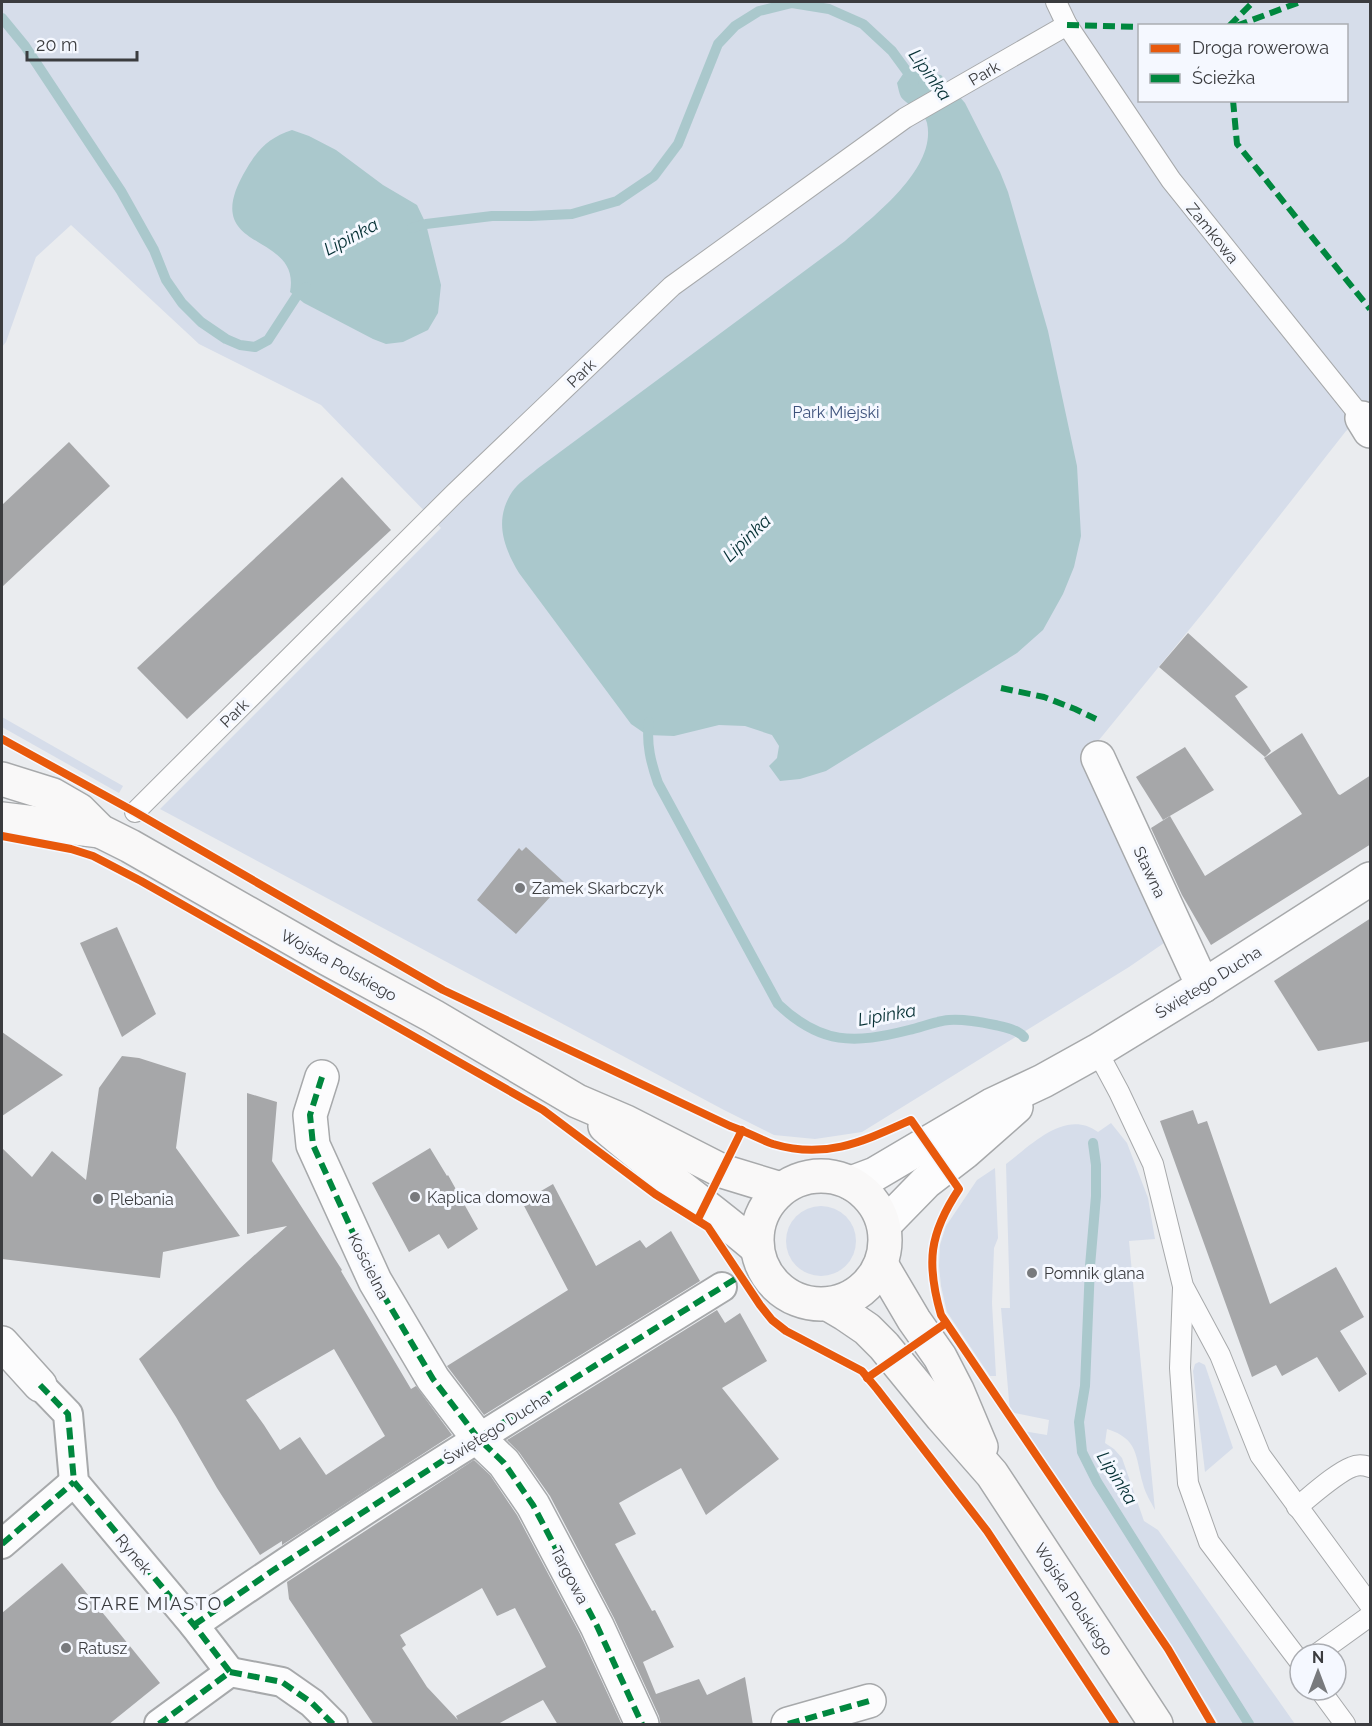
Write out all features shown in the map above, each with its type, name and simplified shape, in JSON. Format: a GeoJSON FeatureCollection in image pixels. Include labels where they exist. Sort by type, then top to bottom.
{"type":"FeatureCollection","features":[{"type":"Feature","properties":{"kind":"main road","name":"Wojska Polskiego"},"geometry":{"type":"LineString","coordinates":[[2,779],[52,795],[79,810],[100,831],[433,1017],[577,1101],[626,1122],[722,1171],[781,1189]]}},
{"type":"Feature","properties":{"kind":"main road","name":"Wojska Polskiego"},"geometry":{"type":"LineString","coordinates":[[2,819],[100,831]]}},
{"type":"Feature","properties":{"kind":"main road","name":"Wojska Polskiego"},"geometry":{"type":"LineString","coordinates":[[577,1101],[635,1152],[757,1248]]}},
{"type":"Feature","properties":{"kind":"main road"},"geometry":{"type":"LineString","coordinates":[[815,1176],[834,1177],[851,1183],[872,1200],[884,1226],[884,1252],[881,1264],[872,1279],[860,1291],[844,1300],[828,1304],[808,1303],[789,1296],[774,1284],[763,1267],[757,1248],[757,1232],[761,1216],[769,1201],[781,1189],[797,1180],[815,1176]]}},
{"type":"Feature","properties":{"kind":"main road","name":"Wojska Polskiego"},"geometry":{"type":"LineString","coordinates":[[881,1264],[914,1320],[940,1357],[957,1390],[992,1474]]}},
{"type":"Feature","properties":{"kind":"main road","name":"Wojska Polskiego"},"geometry":{"type":"LineString","coordinates":[[828,1304],[867,1329],[884,1346],[992,1474],[1156,1725]]}},
{"type":"Feature","properties":{"kind":"street","name":"Stawna"},"geometry":{"type":"LineString","coordinates":[[1098,758],[1203,986]]}},
{"type":"Feature","properties":{"kind":"street","name":"Świętego Ducha"},"geometry":{"type":"LineString","coordinates":[[851,1183],[875,1174],[992,1105],[1043,1082],[1097,1051],[1371,879]]}},
{"type":"Feature","properties":{"kind":"street","name":"Kościelna"},"geometry":{"type":"LineString","coordinates":[[322,1077],[310,1115],[313,1144],[317,1154],[375,1281],[433,1379],[478,1438]]}},
{"type":"Feature","properties":{"kind":"street","name":"Świętego Ducha"},"geometry":{"type":"LineString","coordinates":[[884,1226],[926,1182],[1002,1120],[1043,1082]]}},
{"type":"Feature","properties":{"kind":"street","name":"Świętego Ducha"},"geometry":{"type":"LineString","coordinates":[[195,1625],[272,1571],[478,1438],[722,1287]]}},
{"type":"Feature","properties":{"kind":"street"},"geometry":{"type":"LineString","coordinates":[[2,1343],[68,1414],[74,1482],[2,1544]]}},
{"type":"Feature","properties":{"kind":"street","name":"Targowa"},"geometry":{"type":"LineString","coordinates":[[478,1438],[504,1463],[533,1505],[597,1626],[642,1725]]}},
{"type":"Feature","properties":{"kind":"street","name":"Rynek"},"geometry":{"type":"LineString","coordinates":[[74,1482],[195,1625],[230,1672]]}},
{"type":"Feature","properties":{"kind":"street"},"geometry":{"type":"LineString","coordinates":[[159,1725],[230,1672],[282,1682],[312,1703],[333,1725]]}},
{"type":"Feature","properties":{"kind":"street"},"geometry":{"type":"LineString","coordinates":[[788,1725],[869,1701]]}},
{"type":"Feature","properties":{"kind":"lane"},"geometry":{"type":"LineString","coordinates":[[1056,2],[1067,25]]}},
{"type":"Feature","properties":{"kind":"lane","name":"Park"},"geometry":{"type":"LineString","coordinates":[[135,812],[454,492],[672,286],[905,118],[1067,25]]}},
{"type":"Feature","properties":{"kind":"lane","name":"Zamkowa"},"geometry":{"type":"LineString","coordinates":[[1067,25],[1171,180],[1366,425]]}},
{"type":"Feature","properties":{"kind":"lane"},"geometry":{"type":"LineString","coordinates":[[1097,1051],[1153,1164],[1183,1286],[1220,1355],[1260,1455],[1371,1605]]}},
{"type":"Feature","properties":{"kind":"lane"},"geometry":{"type":"LineString","coordinates":[[1183,1286],[1180,1368],[1188,1483],[1209,1542],[1288,1646]]}},
{"type":"Feature","properties":{"kind":"lane"},"geometry":{"type":"LineString","coordinates":[[1297,1507],[1351,1467],[1363,1464],[1371,1467]]}},
{"type":"Feature","properties":{"kind":"lane"},"geometry":{"type":"LineString","coordinates":[[1334,1642],[1371,1616]]}},
{"type":"Feature","properties":{"kind":"lane"},"geometry":{"type":"LineString","coordinates":[[1329,1702],[1345,1725]]}},
{"type":"Feature","properties":{"kind":"green space","name":"Park Miejski"},"geometry":{"type":"Polygon","coordinates":[[[2,2],[1370,2],[1370,411],[1346,431],[1211,603],[1081,762],[1164,943],[862,1132],[815,1139],[774,1135],[160,809],[441,528],[321,405],[199,344],[71,225],[36,257],[6,342],[2,347],[2,2]]]}},
{"type":"Feature","properties":{"kind":"green space"},"geometry":{"type":"Polygon","coordinates":[[[2,717],[123,786],[119,793],[2,727],[2,717]]]}},
{"type":"Feature","properties":{"kind":"green space"},"geometry":{"type":"Polygon","coordinates":[[[1111,1123],[1127,1143],[1148,1198],[1155,1239],[1129,1241],[1155,1510],[1145,1491],[1137,1457],[1130,1443],[1107,1429],[1105,1443],[1122,1458],[1144,1521],[1158,1530],[1295,1724],[1219,1724],[1140,1602],[1023,1431],[1047,1435],[1049,1420],[1010,1412],[1001,1308],[1010,1308],[1006,1164],[1038,1139],[1061,1127],[1074,1124],[1086,1126],[1098,1132],[1111,1123]]]}},
{"type":"Feature","properties":{"kind":"green space"},"geometry":{"type":"Polygon","coordinates":[[[995,1168],[998,1238],[994,1248],[992,1303],[996,1376],[990,1376],[947,1312],[939,1266],[940,1245],[946,1226],[977,1180],[995,1168]]]}},
{"type":"Feature","properties":{"kind":"green space"},"geometry":{"type":"Polygon","coordinates":[[[821,1206],[834,1209],[846,1216],[853,1228],[856,1241],[853,1254],[846,1266],[834,1273],[821,1276],[808,1273],[796,1266],[789,1254],[786,1241],[789,1228],[796,1216],[808,1209],[821,1206]]]}},
{"type":"Feature","properties":{"kind":"green space"},"geometry":{"type":"Polygon","coordinates":[[[1199,1362],[1205,1365],[1233,1448],[1205,1472],[1193,1371],[1195,1364],[1199,1362]]]}},
{"type":"Feature","properties":{"kind":"water"},"geometry":{"type":"Polygon","coordinates":[[[905,71],[941,75],[965,103],[1008,192],[1048,331],[1077,466],[1081,536],[1074,567],[1063,594],[1043,630],[1017,653],[826,771],[800,779],[780,781],[769,766],[777,758],[779,746],[772,735],[745,726],[719,725],[674,736],[647,735],[631,724],[519,573],[505,543],[503,513],[512,492],[537,469],[845,241],[901,189],[923,157],[928,140],[925,119],[900,94],[897,83],[905,71]]]}},
{"type":"Feature","properties":{"kind":"water"},"geometry":{"type":"Polygon","coordinates":[[[292,130],[336,150],[383,185],[417,205],[426,224],[441,285],[438,313],[428,330],[403,342],[386,344],[304,303],[290,292],[289,272],[281,258],[240,229],[233,215],[234,196],[247,168],[265,144],[292,130]]]}},
{"type":"Feature","properties":{"kind":"building"},"geometry":{"type":"Polygon","coordinates":[[[69,442],[110,486],[2,587],[2,505],[69,442]]]}},
{"type":"Feature","properties":{"kind":"building"},"geometry":{"type":"Polygon","coordinates":[[[342,477],[391,530],[187,719],[137,668],[342,477]]]}},
{"type":"Feature","properties":{"kind":"building"},"geometry":{"type":"Polygon","coordinates":[[[1188,633],[1248,687],[1235,696],[1271,751],[1265,757],[1159,667],[1188,633]]]}},
{"type":"Feature","properties":{"kind":"building"},"geometry":{"type":"Polygon","coordinates":[[[1302,733],[1338,794],[1340,795],[1371,775],[1371,844],[1211,945],[1182,895],[1151,828],[1170,816],[1205,876],[1302,814],[1264,758],[1302,733]]]}},
{"type":"Feature","properties":{"kind":"building"},"geometry":{"type":"Polygon","coordinates":[[[1185,747],[1214,790],[1163,820],[1136,777],[1185,747]]]}},
{"type":"Feature","properties":{"kind":"building","name":"Zamek Skarbczyk"},"geometry":{"type":"Polygon","coordinates":[[[526,847],[564,882],[516,934],[477,900],[519,848],[522,851],[526,847]]]}},
{"type":"Feature","properties":{"kind":"building"},"geometry":{"type":"Polygon","coordinates":[[[1371,918],[1371,1041],[1318,1051],[1274,981],[1371,918]]]}},
{"type":"Feature","properties":{"kind":"building"},"geometry":{"type":"Polygon","coordinates":[[[117,927],[156,1014],[122,1037],[80,943],[117,927]]]}},
{"type":"Feature","properties":{"kind":"building"},"geometry":{"type":"Polygon","coordinates":[[[2,1032],[63,1075],[2,1116],[2,1032]]]}},
{"type":"Feature","properties":{"kind":"building","name":"Plebania"},"geometry":{"type":"Polygon","coordinates":[[[122,1056],[139,1058],[186,1073],[176,1148],[240,1236],[163,1252],[160,1278],[2,1259],[2,1148],[32,1177],[52,1151],[86,1180],[99,1088],[122,1056]]]}},
{"type":"Feature","properties":{"kind":"building"},"geometry":{"type":"Polygon","coordinates":[[[247,1093],[277,1102],[272,1161],[342,1270],[411,1389],[416,1386],[452,1435],[282,1545],[282,1541],[260,1555],[139,1359],[287,1226],[247,1234],[247,1093]],[[334,1349],[246,1400],[280,1450],[300,1437],[326,1475],[385,1436],[334,1349]]]}},
{"type":"Feature","properties":{"kind":"building"},"geometry":{"type":"Polygon","coordinates":[[[1193,1110],[1198,1124],[1207,1121],[1270,1304],[1336,1267],[1364,1317],[1340,1331],[1367,1374],[1339,1392],[1317,1357],[1282,1376],[1276,1365],[1252,1377],[1160,1121],[1193,1110]]]}},
{"type":"Feature","properties":{"kind":"building"},"geometry":{"type":"Polygon","coordinates":[[[430,1148],[478,1229],[448,1249],[439,1234],[409,1252],[372,1183],[430,1148]]]}},
{"type":"Feature","properties":{"kind":"building"},"geometry":{"type":"Polygon","coordinates":[[[553,1184],[596,1266],[640,1240],[646,1248],[671,1231],[700,1281],[484,1415],[447,1366],[568,1290],[522,1202],[553,1184]]]}},
{"type":"Feature","properties":{"kind":"building"},"geometry":{"type":"Polygon","coordinates":[[[717,1310],[725,1323],[740,1313],[767,1361],[722,1388],[779,1459],[706,1515],[681,1468],[619,1503],[636,1534],[615,1544],[652,1611],[655,1610],[674,1647],[643,1662],[656,1694],[699,1679],[707,1695],[745,1677],[753,1725],[661,1725],[614,1618],[550,1496],[519,1452],[507,1440],[717,1310]]]}},
{"type":"Feature","properties":{"kind":"building"},"geometry":{"type":"Polygon","coordinates":[[[474,1460],[490,1475],[517,1515],[580,1634],[622,1725],[558,1725],[543,1700],[496,1725],[374,1725],[289,1599],[287,1582],[474,1460]],[[482,1588],[400,1635],[406,1645],[402,1648],[427,1687],[458,1720],[456,1716],[546,1667],[515,1608],[497,1616],[482,1588]]]}},
{"type":"Feature","properties":{"kind":"building","name":"Ratusz"},"geometry":{"type":"Polygon","coordinates":[[[62,1563],[160,1683],[108,1725],[2,1725],[2,1613],[62,1563]]]}},
{"type":"Feature","properties":{"kind":"waterway","name":"Lipinka"},"geometry":{"type":"LineString","coordinates":[[412,228],[426,224],[492,216],[572,214],[617,201],[654,176],[678,144],[718,44],[735,26],[759,11],[792,3],[829,9],[863,24],[892,51],[914,81]]}},
{"type":"Feature","properties":{"kind":"waterway","name":"Lipinka"},"geometry":{"type":"LineString","coordinates":[[2,18],[25,46],[121,191],[154,250],[166,280],[182,303],[201,322],[226,339],[240,345],[255,347],[268,340],[296,297],[306,287]]}},
{"type":"Feature","properties":{"kind":"waterway","name":"Lipinka"},"geometry":{"type":"LineString","coordinates":[[649,722],[650,753],[658,783],[778,1004],[809,1027],[839,1038],[871,1038],[949,1020],[967,1020],[1006,1028],[1024,1037]]}},
{"type":"Feature","properties":{"kind":"waterway","name":"Lipinka"},"geometry":{"type":"LineString","coordinates":[[1093,1143],[1096,1196],[1090,1266],[1085,1386],[1079,1422],[1082,1452],[1097,1482],[1249,1724]]}},
{"type":"Feature","properties":{"kind":"marked path"},"geometry":{"type":"LineString","coordinates":[[1231,24],[1253,2]]}},
{"type":"Feature","properties":{"kind":"marked path"},"geometry":{"type":"LineString","coordinates":[[1241,24],[1300,2]]}},
{"type":"Feature","properties":{"kind":"marked path"},"geometry":{"type":"LineString","coordinates":[[1067,25],[1138,27]]}},
{"type":"Feature","properties":{"kind":"marked path"},"geometry":{"type":"LineString","coordinates":[[1233,102],[1237,144],[1370,309]]}},
{"type":"Feature","properties":{"kind":"marked path"},"geometry":{"type":"LineString","coordinates":[[1001,688],[1044,697],[1096,719]]}},
{"type":"Feature","properties":{"kind":"marked path"},"geometry":{"type":"LineString","coordinates":[[322,1077],[310,1115],[313,1145],[375,1281],[433,1379],[478,1438],[504,1463],[533,1505],[597,1626],[642,1724]]}},
{"type":"Feature","properties":{"kind":"marked path"},"geometry":{"type":"LineString","coordinates":[[194,1625],[272,1571],[478,1438],[740,1276]]}},
{"type":"Feature","properties":{"kind":"marked path"},"geometry":{"type":"LineString","coordinates":[[40,1385],[68,1414],[74,1482],[194,1625],[230,1672],[159,1724]]}},
{"type":"Feature","properties":{"kind":"marked path"},"geometry":{"type":"LineString","coordinates":[[2,1544],[74,1482]]}},
{"type":"Feature","properties":{"kind":"marked path"},"geometry":{"type":"LineString","coordinates":[[230,1672],[282,1682],[312,1703],[333,1724]]}},
{"type":"Feature","properties":{"kind":"marked path"},"geometry":{"type":"LineString","coordinates":[[788,1724],[869,1701]]}},
{"type":"Feature","properties":{"kind":"cycle path"},"geometry":{"type":"LineString","coordinates":[[2,739],[135,812],[443,990],[768,1142],[792,1148],[828,1149],[861,1141],[911,1120],[959,1189],[941,1220],[933,1249],[933,1280],[941,1315],[1168,1649],[1212,1724]]}},
{"type":"Feature","properties":{"kind":"cycle path"},"geometry":{"type":"LineString","coordinates":[[2,836],[71,849],[93,856],[141,881],[543,1110],[655,1194],[708,1227],[772,1320],[786,1331],[862,1371],[877,1389],[987,1531],[1115,1724]]}},
{"type":"Feature","properties":{"kind":"cycle path"},"geometry":{"type":"LineString","coordinates":[[698,1219],[742,1130]]}},
{"type":"Feature","properties":{"kind":"cycle path"},"geometry":{"type":"LineString","coordinates":[[867,1378],[946,1323]]}},
{"type":"Feature","properties":{"kind":"place","name":"Zamek Skarbczyk"},"geometry":{"type":"Point","coordinates":[520,888]}},
{"type":"Feature","properties":{"kind":"place","name":"Kaplica domowa"},"geometry":{"type":"Point","coordinates":[415,1197]}},
{"type":"Feature","properties":{"kind":"place","name":"Plebania"},"geometry":{"type":"Point","coordinates":[98,1199]}},
{"type":"Feature","properties":{"kind":"place","name":"Pomnik glana"},"geometry":{"type":"Point","coordinates":[1032,1273]}},
{"type":"Feature","properties":{"kind":"place","name":"Ratusz"},"geometry":{"type":"Point","coordinates":[66,1648]}},
{"type":"Feature","properties":{"kind":"district","name":"STARE MIASTO"},"geometry":{"type":"Point","coordinates":[150,1604]}}]}
